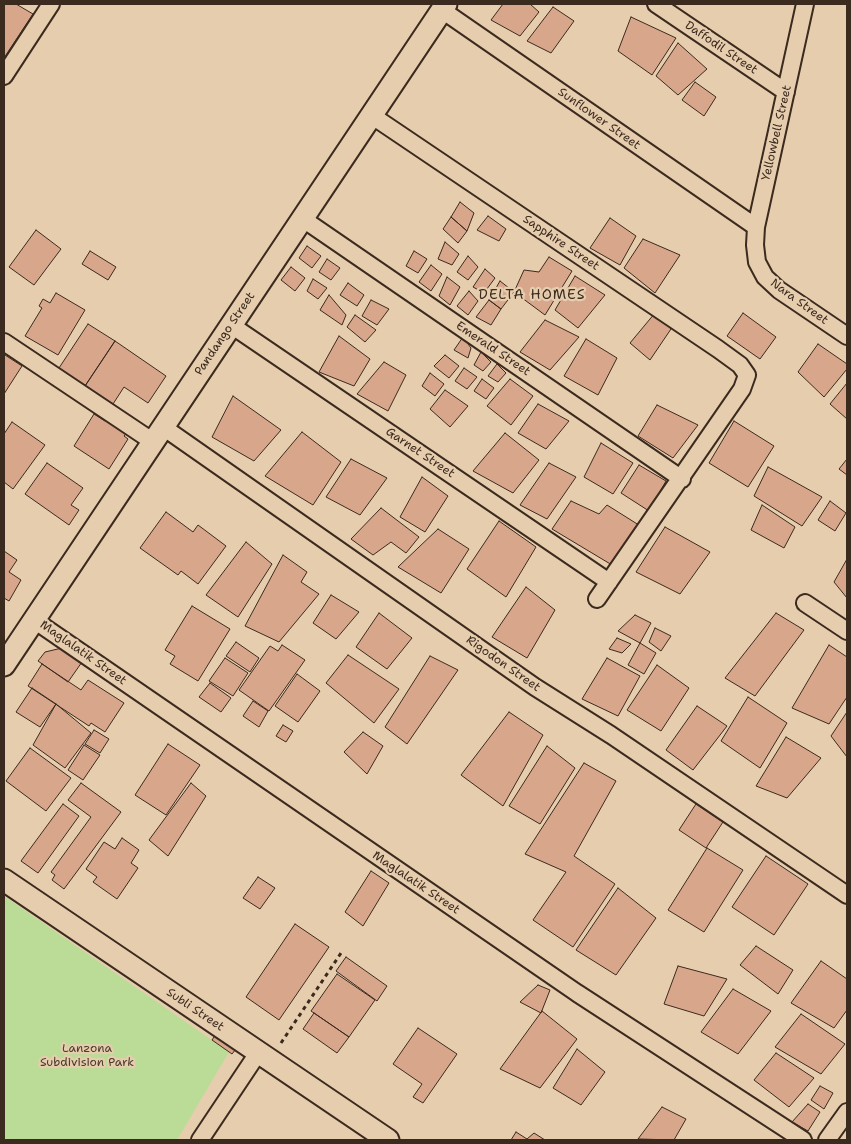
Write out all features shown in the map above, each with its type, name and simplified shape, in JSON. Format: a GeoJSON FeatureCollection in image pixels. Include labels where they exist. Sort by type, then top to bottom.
{"type":"FeatureCollection","features":[{"type":"Feature","properties":{"kind":"street","name":"Daffodil Street"},"geometry":{"type":"LineString","coordinates":[[656,4],[786,92]]}},
{"type":"Feature","properties":{"kind":"street","name":"Yellowbell Street"},"geometry":{"type":"LineString","coordinates":[[757,262],[754,245],[756,227],[805,4]]}},
{"type":"Feature","properties":{"kind":"street"},"geometry":{"type":"LineString","coordinates":[[4,76],[47,5]]}},
{"type":"Feature","properties":{"kind":"street","name":"Pandango Street"},"geometry":{"type":"LineString","coordinates":[[4,665],[444,7]]}},
{"type":"Feature","properties":{"kind":"street","name":"Sunflower Street"},"geometry":{"type":"LineString","coordinates":[[444,7],[756,227]]}},
{"type":"Feature","properties":{"kind":"street","name":"Sapphire Street"},"geometry":{"type":"LineString","coordinates":[[371,115],[740,365],[747,375],[742,389],[682,479]]}},
{"type":"Feature","properties":{"kind":"street","name":"Emerald Street"},"geometry":{"type":"LineString","coordinates":[[303,219],[682,479]]}},
{"type":"Feature","properties":{"kind":"street","name":"Nara Street"},"geometry":{"type":"LineString","coordinates":[[757,262],[765,277],[779,290],[847,336]]}},
{"type":"Feature","properties":{"kind":"street","name":"Garnet Street"},"geometry":{"type":"LineString","coordinates":[[231,325],[609,582]]}},
{"type":"Feature","properties":{"kind":"street","name":"Rigodon Street"},"geometry":{"type":"LineString","coordinates":[[4,342],[157,434],[535,687],[611,735],[847,896]]}},
{"type":"Feature","properties":{"kind":"street"},"geometry":{"type":"LineString","coordinates":[[597,599],[682,479]]}},
{"type":"Feature","properties":{"kind":"street"},"geometry":{"type":"LineString","coordinates":[[805,603],[847,631]]}},
{"type":"Feature","properties":{"kind":"street","name":"Maglalatik Street"},"geometry":{"type":"LineString","coordinates":[[34,620],[569,987],[804,1140]]}},
{"type":"Feature","properties":{"kind":"street","name":"Subli Street"},"geometry":{"type":"LineString","coordinates":[[4,880],[388,1140]]}},
{"type":"Feature","properties":{"kind":"street"},"geometry":{"type":"LineString","coordinates":[[200,1140],[264,1057]]}},
{"type":"Feature","properties":{"kind":"street"},"geometry":{"type":"LineString","coordinates":[[827,1140],[847,1112]]}},
{"type":"Feature","properties":{"kind":"path"},"geometry":{"type":"LineString","coordinates":[[264,1057],[343,950]]}},
{"type":"Feature","properties":{"kind":"green space","name":"Lanzona Subdivision Park"},"geometry":{"type":"Polygon","coordinates":[[[4,896],[229,1052],[177,1140],[4,1140],[4,896]]]}},
{"type":"Feature","properties":{"kind":"building"},"geometry":{"type":"Polygon","coordinates":[[[4,4],[16,4],[33,14],[4,58],[4,4]]]}},
{"type":"Feature","properties":{"kind":"building"},"geometry":{"type":"Polygon","coordinates":[[[503,4],[530,4],[539,12],[520,36],[491,20],[503,4]]]}},
{"type":"Feature","properties":{"kind":"building"},"geometry":{"type":"Polygon","coordinates":[[[553,7],[574,21],[551,53],[527,41],[553,7]]]}},
{"type":"Feature","properties":{"kind":"building"},"geometry":{"type":"Polygon","coordinates":[[[631,17],[676,38],[652,75],[618,51],[631,17]]]}},
{"type":"Feature","properties":{"kind":"building"},"geometry":{"type":"Polygon","coordinates":[[[678,43],[707,69],[678,95],[656,76],[678,43]]]}},
{"type":"Feature","properties":{"kind":"building"},"geometry":{"type":"Polygon","coordinates":[[[695,82],[716,97],[704,116],[682,100],[695,82]]]}},
{"type":"Feature","properties":{"kind":"building"},"geometry":{"type":"Polygon","coordinates":[[[460,202],[474,213],[467,231],[451,217],[460,202]]]}},
{"type":"Feature","properties":{"kind":"building"},"geometry":{"type":"Polygon","coordinates":[[[488,216],[506,229],[499,241],[477,230],[488,216]]]}},
{"type":"Feature","properties":{"kind":"building"},"geometry":{"type":"Polygon","coordinates":[[[451,217],[467,231],[458,243],[443,229],[451,217]]]}},
{"type":"Feature","properties":{"kind":"building"},"geometry":{"type":"Polygon","coordinates":[[[610,218],[636,236],[620,265],[590,248],[610,218]]]}},
{"type":"Feature","properties":{"kind":"building"},"geometry":{"type":"Polygon","coordinates":[[[36,230],[61,249],[34,285],[9,267],[36,230]]]}},
{"type":"Feature","properties":{"kind":"building"},"geometry":{"type":"Polygon","coordinates":[[[643,239],[680,255],[655,293],[624,268],[643,239]]]}},
{"type":"Feature","properties":{"kind":"building"},"geometry":{"type":"Polygon","coordinates":[[[445,242],[459,254],[452,265],[438,259],[445,242]]]}},
{"type":"Feature","properties":{"kind":"building"},"geometry":{"type":"Polygon","coordinates":[[[307,246],[321,256],[312,268],[299,258],[307,246]]]}},
{"type":"Feature","properties":{"kind":"building"},"geometry":{"type":"Polygon","coordinates":[[[90,251],[116,267],[108,280],[82,264],[90,251]]]}},
{"type":"Feature","properties":{"kind":"building"},"geometry":{"type":"Polygon","coordinates":[[[414,251],[427,259],[418,273],[406,266],[414,251]]]}},
{"type":"Feature","properties":{"kind":"building"},"geometry":{"type":"Polygon","coordinates":[[[468,256],[478,267],[468,280],[457,272],[468,256]]]}},
{"type":"Feature","properties":{"kind":"building"},"geometry":{"type":"Polygon","coordinates":[[[549,257],[572,271],[545,315],[514,292],[524,270],[539,272],[549,257]]]}},
{"type":"Feature","properties":{"kind":"building"},"geometry":{"type":"Polygon","coordinates":[[[327,259],[340,268],[331,280],[319,272],[327,259]]]}},
{"type":"Feature","properties":{"kind":"building"},"geometry":{"type":"Polygon","coordinates":[[[431,265],[442,274],[431,291],[419,282],[431,265]]]}},
{"type":"Feature","properties":{"kind":"building"},"geometry":{"type":"Polygon","coordinates":[[[291,267],[305,278],[295,291],[281,280],[291,267]]]}},
{"type":"Feature","properties":{"kind":"building"},"geometry":{"type":"Polygon","coordinates":[[[485,269],[495,278],[484,293],[473,287],[485,269]]]}},
{"type":"Feature","properties":{"kind":"building"},"geometry":{"type":"Polygon","coordinates":[[[575,276],[605,295],[578,328],[555,310],[575,276]]]}},
{"type":"Feature","properties":{"kind":"building"},"geometry":{"type":"Polygon","coordinates":[[[447,277],[460,287],[450,305],[439,296],[447,277]]]}},
{"type":"Feature","properties":{"kind":"building"},"geometry":{"type":"Polygon","coordinates":[[[313,279],[327,288],[318,299],[307,291],[313,279]]]}},
{"type":"Feature","properties":{"kind":"building"},"geometry":{"type":"Polygon","coordinates":[[[500,281],[514,292],[501,309],[489,300],[500,281]]]}},
{"type":"Feature","properties":{"kind":"building"},"geometry":{"type":"Polygon","coordinates":[[[348,283],[364,295],[357,306],[340,295],[348,283]]]}},
{"type":"Feature","properties":{"kind":"building"},"geometry":{"type":"Polygon","coordinates":[[[469,291],[478,301],[468,315],[457,306],[469,291]]]}},
{"type":"Feature","properties":{"kind":"building"},"geometry":{"type":"Polygon","coordinates":[[[56,293],[85,310],[58,355],[25,336],[42,308],[39,306],[43,299],[50,303],[56,293]]]}},
{"type":"Feature","properties":{"kind":"building"},"geometry":{"type":"Polygon","coordinates":[[[329,295],[346,315],[342,325],[320,310],[329,295]]]}},
{"type":"Feature","properties":{"kind":"building"},"geometry":{"type":"Polygon","coordinates":[[[371,300],[389,309],[377,325],[362,316],[371,300]]]}},
{"type":"Feature","properties":{"kind":"building"},"geometry":{"type":"Polygon","coordinates":[[[489,300],[501,309],[491,325],[476,317],[489,300]]]}},
{"type":"Feature","properties":{"kind":"building"},"geometry":{"type":"Polygon","coordinates":[[[655,313],[671,329],[650,360],[630,343],[655,313]]]}},
{"type":"Feature","properties":{"kind":"building"},"geometry":{"type":"Polygon","coordinates":[[[743,313],[776,337],[760,359],[727,336],[743,313]]]}},
{"type":"Feature","properties":{"kind":"building"},"geometry":{"type":"Polygon","coordinates":[[[355,315],[376,330],[365,342],[347,327],[355,315]]]}},
{"type":"Feature","properties":{"kind":"building"},"geometry":{"type":"Polygon","coordinates":[[[545,320],[579,337],[550,370],[520,352],[545,320]]]}},
{"type":"Feature","properties":{"kind":"building"},"geometry":{"type":"Polygon","coordinates":[[[88,324],[115,341],[85,386],[59,368],[88,324]]]}},
{"type":"Feature","properties":{"kind":"building"},"geometry":{"type":"Polygon","coordinates":[[[339,336],[370,359],[354,386],[319,372],[339,336]]]}},
{"type":"Feature","properties":{"kind":"building"},"geometry":{"type":"Polygon","coordinates":[[[463,337],[471,348],[468,358],[454,350],[463,337]]]}},
{"type":"Feature","properties":{"kind":"building"},"geometry":{"type":"Polygon","coordinates":[[[586,339],[617,358],[598,395],[564,376],[586,339]]]}},
{"type":"Feature","properties":{"kind":"building"},"geometry":{"type":"Polygon","coordinates":[[[115,341],[166,376],[148,403],[124,387],[113,404],[85,386],[115,341]]]}},
{"type":"Feature","properties":{"kind":"building"},"geometry":{"type":"Polygon","coordinates":[[[818,344],[847,364],[847,369],[824,397],[798,372],[818,344]]]}},
{"type":"Feature","properties":{"kind":"building"},"geometry":{"type":"Polygon","coordinates":[[[481,352],[491,362],[483,371],[474,365],[481,352]]]}},
{"type":"Feature","properties":{"kind":"building"},"geometry":{"type":"Polygon","coordinates":[[[445,355],[459,366],[449,378],[434,366],[445,355]]]}},
{"type":"Feature","properties":{"kind":"building"},"geometry":{"type":"Polygon","coordinates":[[[4,356],[22,366],[4,394],[4,356]]]}},
{"type":"Feature","properties":{"kind":"building"},"geometry":{"type":"Polygon","coordinates":[[[384,362],[406,375],[388,411],[357,394],[384,362]]]}},
{"type":"Feature","properties":{"kind":"building"},"geometry":{"type":"Polygon","coordinates":[[[497,364],[506,373],[498,382],[488,376],[497,364]]]}},
{"type":"Feature","properties":{"kind":"building"},"geometry":{"type":"Polygon","coordinates":[[[464,368],[477,377],[467,389],[455,381],[464,368]]]}},
{"type":"Feature","properties":{"kind":"building"},"geometry":{"type":"Polygon","coordinates":[[[430,373],[444,384],[435,396],[422,386],[430,373]]]}},
{"type":"Feature","properties":{"kind":"building"},"geometry":{"type":"Polygon","coordinates":[[[482,379],[494,388],[486,399],[474,391],[482,379]]]}},
{"type":"Feature","properties":{"kind":"building"},"geometry":{"type":"Polygon","coordinates":[[[510,379],[533,396],[511,425],[487,406],[510,379]]]}},
{"type":"Feature","properties":{"kind":"building"},"geometry":{"type":"Polygon","coordinates":[[[847,383],[847,419],[830,404],[847,383]]]}},
{"type":"Feature","properties":{"kind":"building"},"geometry":{"type":"Polygon","coordinates":[[[445,390],[468,406],[450,427],[430,409],[445,390]]]}},
{"type":"Feature","properties":{"kind":"building"},"geometry":{"type":"Polygon","coordinates":[[[233,396],[281,430],[254,461],[212,437],[233,396]]]}},
{"type":"Feature","properties":{"kind":"building"},"geometry":{"type":"Polygon","coordinates":[[[538,404],[569,421],[546,449],[518,433],[538,404]]]}},
{"type":"Feature","properties":{"kind":"building"},"geometry":{"type":"Polygon","coordinates":[[[657,405],[698,425],[673,458],[638,436],[657,405]]]}},
{"type":"Feature","properties":{"kind":"building"},"geometry":{"type":"Polygon","coordinates":[[[94,414],[105,421],[108,417],[129,430],[124,436],[128,439],[109,469],[74,446],[94,414]]]}},
{"type":"Feature","properties":{"kind":"building"},"geometry":{"type":"Polygon","coordinates":[[[734,421],[774,446],[748,487],[709,463],[734,421]]]}},
{"type":"Feature","properties":{"kind":"building"},"geometry":{"type":"Polygon","coordinates":[[[12,422],[45,445],[13,489],[4,482],[4,434],[12,422]]]}},
{"type":"Feature","properties":{"kind":"building"},"geometry":{"type":"Polygon","coordinates":[[[302,432],[341,462],[313,505],[265,476],[302,432]]]}},
{"type":"Feature","properties":{"kind":"building"},"geometry":{"type":"Polygon","coordinates":[[[505,433],[539,460],[513,493],[473,471],[505,433]]]}},
{"type":"Feature","properties":{"kind":"building"},"geometry":{"type":"Polygon","coordinates":[[[601,443],[633,463],[613,494],[584,477],[601,443]]]}},
{"type":"Feature","properties":{"kind":"building"},"geometry":{"type":"Polygon","coordinates":[[[351,459],[387,478],[360,515],[326,497],[351,459]]]}},
{"type":"Feature","properties":{"kind":"building"},"geometry":{"type":"Polygon","coordinates":[[[847,459],[847,475],[839,469],[847,459]]]}},
{"type":"Feature","properties":{"kind":"building"},"geometry":{"type":"Polygon","coordinates":[[[47,463],[83,488],[71,505],[79,510],[69,525],[25,494],[47,463]]]}},
{"type":"Feature","properties":{"kind":"building"},"geometry":{"type":"Polygon","coordinates":[[[549,463],[576,477],[547,519],[520,505],[549,463]]]}},
{"type":"Feature","properties":{"kind":"building"},"geometry":{"type":"Polygon","coordinates":[[[639,465],[666,481],[649,511],[621,493],[639,465]]]}},
{"type":"Feature","properties":{"kind":"building"},"geometry":{"type":"Polygon","coordinates":[[[768,467],[822,497],[802,526],[754,496],[768,467]]]}},
{"type":"Feature","properties":{"kind":"building"},"geometry":{"type":"Polygon","coordinates":[[[422,477],[448,496],[425,532],[400,517],[422,477]]]}},
{"type":"Feature","properties":{"kind":"building"},"geometry":{"type":"Polygon","coordinates":[[[571,501],[599,514],[607,505],[642,527],[612,565],[552,529],[571,501]]]}},
{"type":"Feature","properties":{"kind":"building"},"geometry":{"type":"Polygon","coordinates":[[[830,501],[846,513],[835,531],[818,520],[830,501]]]}},
{"type":"Feature","properties":{"kind":"building"},"geometry":{"type":"Polygon","coordinates":[[[762,505],[795,527],[784,548],[751,530],[762,505]]]}},
{"type":"Feature","properties":{"kind":"building"},"geometry":{"type":"Polygon","coordinates":[[[381,508],[419,537],[406,553],[391,542],[373,555],[351,539],[381,508]]]}},
{"type":"Feature","properties":{"kind":"building"},"geometry":{"type":"Polygon","coordinates":[[[166,512],[193,532],[198,525],[226,546],[198,584],[181,571],[178,575],[140,548],[166,512]]]}},
{"type":"Feature","properties":{"kind":"building"},"geometry":{"type":"Polygon","coordinates":[[[499,521],[536,547],[506,597],[467,569],[499,521]]]}},
{"type":"Feature","properties":{"kind":"building"},"geometry":{"type":"Polygon","coordinates":[[[665,527],[710,552],[680,594],[636,572],[665,527]]]}},
{"type":"Feature","properties":{"kind":"building"},"geometry":{"type":"Polygon","coordinates":[[[438,529],[469,549],[441,593],[398,567],[438,529]]]}},
{"type":"Feature","properties":{"kind":"building"},"geometry":{"type":"Polygon","coordinates":[[[246,542],[272,564],[238,617],[206,595],[246,542]]]}},
{"type":"Feature","properties":{"kind":"building"},"geometry":{"type":"Polygon","coordinates":[[[4,551],[17,560],[9,572],[21,580],[9,601],[4,598],[4,551]]]}},
{"type":"Feature","properties":{"kind":"building"},"geometry":{"type":"Polygon","coordinates":[[[283,555],[307,572],[301,582],[319,594],[279,642],[245,626],[283,555]]]}},
{"type":"Feature","properties":{"kind":"building"},"geometry":{"type":"Polygon","coordinates":[[[847,559],[847,598],[834,582],[847,559]]]}},
{"type":"Feature","properties":{"kind":"building"},"geometry":{"type":"Polygon","coordinates":[[[526,587],[555,610],[527,658],[492,637],[526,587]]]}},
{"type":"Feature","properties":{"kind":"building"},"geometry":{"type":"Polygon","coordinates":[[[331,595],[359,612],[336,639],[313,623],[331,595]]]}},
{"type":"Feature","properties":{"kind":"building"},"geometry":{"type":"Polygon","coordinates":[[[192,606],[230,629],[198,681],[170,664],[175,656],[165,650],[192,606]]]}},
{"type":"Feature","properties":{"kind":"building"},"geometry":{"type":"Polygon","coordinates":[[[379,613],[412,638],[387,669],[356,647],[379,613]]]}},
{"type":"Feature","properties":{"kind":"building"},"geometry":{"type":"Polygon","coordinates":[[[776,613],[804,630],[755,696],[725,678],[776,613]]]}},
{"type":"Feature","properties":{"kind":"building"},"geometry":{"type":"Polygon","coordinates":[[[635,615],[651,623],[640,643],[618,631],[635,615]]]}},
{"type":"Feature","properties":{"kind":"building"},"geometry":{"type":"Polygon","coordinates":[[[655,628],[671,636],[661,651],[649,642],[655,628]]]}},
{"type":"Feature","properties":{"kind":"building"},"geometry":{"type":"Polygon","coordinates":[[[617,638],[631,644],[622,653],[609,649],[617,638]]]}},
{"type":"Feature","properties":{"kind":"building"},"geometry":{"type":"Polygon","coordinates":[[[236,642],[259,658],[250,672],[226,656],[236,642]]]}},
{"type":"Feature","properties":{"kind":"building"},"geometry":{"type":"Polygon","coordinates":[[[640,643],[656,653],[644,674],[628,665],[640,643]]]}},
{"type":"Feature","properties":{"kind":"building"},"geometry":{"type":"Polygon","coordinates":[[[282,645],[305,660],[269,711],[239,690],[270,646],[278,651],[282,645]]]}},
{"type":"Feature","properties":{"kind":"building"},"geometry":{"type":"Polygon","coordinates":[[[829,645],[847,657],[847,697],[829,724],[792,708],[829,645]]]}},
{"type":"Feature","properties":{"kind":"building"},"geometry":{"type":"Polygon","coordinates":[[[62,648],[82,662],[68,682],[38,661],[45,652],[62,648]]]}},
{"type":"Feature","properties":{"kind":"building"},"geometry":{"type":"Polygon","coordinates":[[[348,655],[399,689],[374,723],[326,683],[348,655]]]}},
{"type":"Feature","properties":{"kind":"building"},"geometry":{"type":"Polygon","coordinates":[[[430,656],[458,670],[407,744],[385,727],[430,656]]]}},
{"type":"Feature","properties":{"kind":"building"},"geometry":{"type":"Polygon","coordinates":[[[225,658],[248,673],[233,696],[209,681],[225,658]]]}},
{"type":"Feature","properties":{"kind":"building"},"geometry":{"type":"Polygon","coordinates":[[[607,658],[640,676],[618,716],[582,699],[607,658]]]}},
{"type":"Feature","properties":{"kind":"building"},"geometry":{"type":"Polygon","coordinates":[[[42,664],[81,690],[88,680],[124,703],[105,732],[91,723],[89,726],[28,686],[42,664]]]}},
{"type":"Feature","properties":{"kind":"building"},"geometry":{"type":"Polygon","coordinates":[[[657,665],[689,688],[661,731],[627,710],[657,665]]]}},
{"type":"Feature","properties":{"kind":"building"},"geometry":{"type":"Polygon","coordinates":[[[297,674],[320,691],[298,722],[275,706],[297,674]]]}},
{"type":"Feature","properties":{"kind":"building"},"geometry":{"type":"Polygon","coordinates":[[[210,683],[231,698],[221,712],[199,697],[210,683]]]}},
{"type":"Feature","properties":{"kind":"building"},"geometry":{"type":"Polygon","coordinates":[[[32,688],[56,704],[40,727],[16,712],[32,688]]]}},
{"type":"Feature","properties":{"kind":"building"},"geometry":{"type":"Polygon","coordinates":[[[748,697],[787,723],[760,768],[721,741],[748,697]]]}},
{"type":"Feature","properties":{"kind":"building"},"geometry":{"type":"Polygon","coordinates":[[[253,701],[268,711],[259,727],[243,716],[253,701]]]}},
{"type":"Feature","properties":{"kind":"building"},"geometry":{"type":"Polygon","coordinates":[[[56,704],[91,733],[65,768],[33,745],[56,704]]]}},
{"type":"Feature","properties":{"kind":"building"},"geometry":{"type":"Polygon","coordinates":[[[697,706],[727,726],[693,770],[666,750],[697,706]]]}},
{"type":"Feature","properties":{"kind":"building"},"geometry":{"type":"Polygon","coordinates":[[[509,712],[543,735],[503,806],[461,775],[509,712]]]}},
{"type":"Feature","properties":{"kind":"building"},"geometry":{"type":"Polygon","coordinates":[[[847,712],[847,757],[831,736],[847,712]]]}},
{"type":"Feature","properties":{"kind":"building"},"geometry":{"type":"Polygon","coordinates":[[[283,725],[293,731],[286,742],[276,736],[283,725]]]}},
{"type":"Feature","properties":{"kind":"building"},"geometry":{"type":"Polygon","coordinates":[[[94,730],[109,739],[100,753],[85,744],[94,730]]]}},
{"type":"Feature","properties":{"kind":"building"},"geometry":{"type":"Polygon","coordinates":[[[363,732],[383,746],[367,774],[344,752],[363,732]]]}},
{"type":"Feature","properties":{"kind":"building"},"geometry":{"type":"Polygon","coordinates":[[[786,737],[821,758],[787,798],[756,786],[786,737]]]}},
{"type":"Feature","properties":{"kind":"building"},"geometry":{"type":"Polygon","coordinates":[[[168,744],[200,765],[166,815],[135,795],[168,744]]]}},
{"type":"Feature","properties":{"kind":"building"},"geometry":{"type":"Polygon","coordinates":[[[84,745],[100,755],[83,780],[68,770],[84,745]]]}},
{"type":"Feature","properties":{"kind":"building"},"geometry":{"type":"Polygon","coordinates":[[[547,746],[575,768],[540,824],[509,806],[547,746]]]}},
{"type":"Feature","properties":{"kind":"building"},"geometry":{"type":"Polygon","coordinates":[[[30,748],[71,778],[46,811],[6,781],[30,748]]]}},
{"type":"Feature","properties":{"kind":"building"},"geometry":{"type":"Polygon","coordinates":[[[584,763],[616,781],[574,856],[615,884],[573,947],[533,920],[566,872],[525,854],[584,763]]]}},
{"type":"Feature","properties":{"kind":"building"},"geometry":{"type":"Polygon","coordinates":[[[81,783],[121,812],[64,889],[52,880],[55,875],[51,872],[91,817],[68,800],[81,783]]]}},
{"type":"Feature","properties":{"kind":"building"},"geometry":{"type":"Polygon","coordinates":[[[191,783],[206,796],[168,856],[149,840],[191,783]]]}},
{"type":"Feature","properties":{"kind":"building"},"geometry":{"type":"Polygon","coordinates":[[[63,804],[79,816],[38,873],[21,861],[63,804]]]}},
{"type":"Feature","properties":{"kind":"building"},"geometry":{"type":"Polygon","coordinates":[[[696,804],[723,822],[706,848],[679,830],[696,804]]]}},
{"type":"Feature","properties":{"kind":"building"},"geometry":{"type":"Polygon","coordinates":[[[122,838],[139,850],[131,863],[138,868],[117,899],[93,882],[97,877],[86,869],[104,842],[115,849],[122,838]]]}},
{"type":"Feature","properties":{"kind":"building"},"geometry":{"type":"Polygon","coordinates":[[[707,848],[743,870],[704,932],[668,910],[707,848]]]}},
{"type":"Feature","properties":{"kind":"building"},"geometry":{"type":"Polygon","coordinates":[[[766,856],[808,884],[774,935],[732,907],[766,856]]]}},
{"type":"Feature","properties":{"kind":"building"},"geometry":{"type":"Polygon","coordinates":[[[371,871],[389,883],[363,926],[345,912],[371,871]]]}},
{"type":"Feature","properties":{"kind":"building"},"geometry":{"type":"Polygon","coordinates":[[[258,877],[275,888],[260,909],[243,898],[258,877]]]}},
{"type":"Feature","properties":{"kind":"building"},"geometry":{"type":"Polygon","coordinates":[[[618,888],[656,918],[616,975],[576,950],[618,888]]]}},
{"type":"Feature","properties":{"kind":"building"},"geometry":{"type":"Polygon","coordinates":[[[295,924],[329,947],[279,1020],[246,997],[295,924]]]}},
{"type":"Feature","properties":{"kind":"building"},"geometry":{"type":"Polygon","coordinates":[[[756,946],[793,970],[778,994],[740,965],[756,946]]]}},
{"type":"Feature","properties":{"kind":"building"},"geometry":{"type":"Polygon","coordinates":[[[346,957],[387,986],[377,1001],[336,971],[346,957]]]}},
{"type":"Feature","properties":{"kind":"building"},"geometry":{"type":"Polygon","coordinates":[[[821,961],[847,979],[847,1010],[834,1028],[791,1003],[821,961]]]}},
{"type":"Feature","properties":{"kind":"building"},"geometry":{"type":"Polygon","coordinates":[[[678,966],[727,979],[704,1016],[664,1004],[678,966]]]}},
{"type":"Feature","properties":{"kind":"building"},"geometry":{"type":"Polygon","coordinates":[[[337,974],[375,1000],[349,1037],[311,1011],[337,974]]]}},
{"type":"Feature","properties":{"kind":"building"},"geometry":{"type":"Polygon","coordinates":[[[538,985],[550,990],[541,1013],[520,1002],[538,985]]]}},
{"type":"Feature","properties":{"kind":"building"},"geometry":{"type":"Polygon","coordinates":[[[733,989],[771,1011],[738,1054],[701,1032],[733,989]]]}},
{"type":"Feature","properties":{"kind":"building"},"geometry":{"type":"Polygon","coordinates":[[[542,1011],[577,1039],[540,1088],[500,1069],[542,1011]]]}},
{"type":"Feature","properties":{"kind":"building"},"geometry":{"type":"Polygon","coordinates":[[[314,1013],[349,1037],[337,1053],[303,1029],[314,1013]]]}},
{"type":"Feature","properties":{"kind":"building"},"geometry":{"type":"Polygon","coordinates":[[[801,1014],[845,1044],[821,1074],[775,1047],[801,1014]]]}},
{"type":"Feature","properties":{"kind":"building"},"geometry":{"type":"Polygon","coordinates":[[[418,1028],[457,1054],[423,1103],[413,1097],[422,1084],[393,1064],[418,1028]]]}},
{"type":"Feature","properties":{"kind":"building"},"geometry":{"type":"Polygon","coordinates":[[[218,1031],[239,1045],[232,1054],[212,1040],[218,1031]]]}},
{"type":"Feature","properties":{"kind":"building"},"geometry":{"type":"Polygon","coordinates":[[[577,1049],[605,1072],[581,1105],[553,1088],[577,1049]]]}},
{"type":"Feature","properties":{"kind":"building"},"geometry":{"type":"Polygon","coordinates":[[[776,1053],[814,1078],[789,1107],[754,1080],[776,1053]]]}},
{"type":"Feature","properties":{"kind":"building"},"geometry":{"type":"Polygon","coordinates":[[[820,1086],[833,1093],[824,1109],[811,1100],[820,1086]]]}},
{"type":"Feature","properties":{"kind":"building"},"geometry":{"type":"Polygon","coordinates":[[[808,1104],[820,1112],[808,1131],[792,1122],[808,1104]]]}},
{"type":"Feature","properties":{"kind":"building"},"geometry":{"type":"Polygon","coordinates":[[[662,1107],[686,1119],[674,1140],[638,1139],[662,1107]]]}},
{"type":"Feature","properties":{"kind":"building"},"geometry":{"type":"Polygon","coordinates":[[[516,1132],[527,1139],[534,1133],[545,1140],[511,1140],[516,1132]]]}},
{"type":"Feature","properties":{"kind":"district","name":"DELTA HOMES"},"geometry":{"type":"Point","coordinates":[532,295]}}]}
